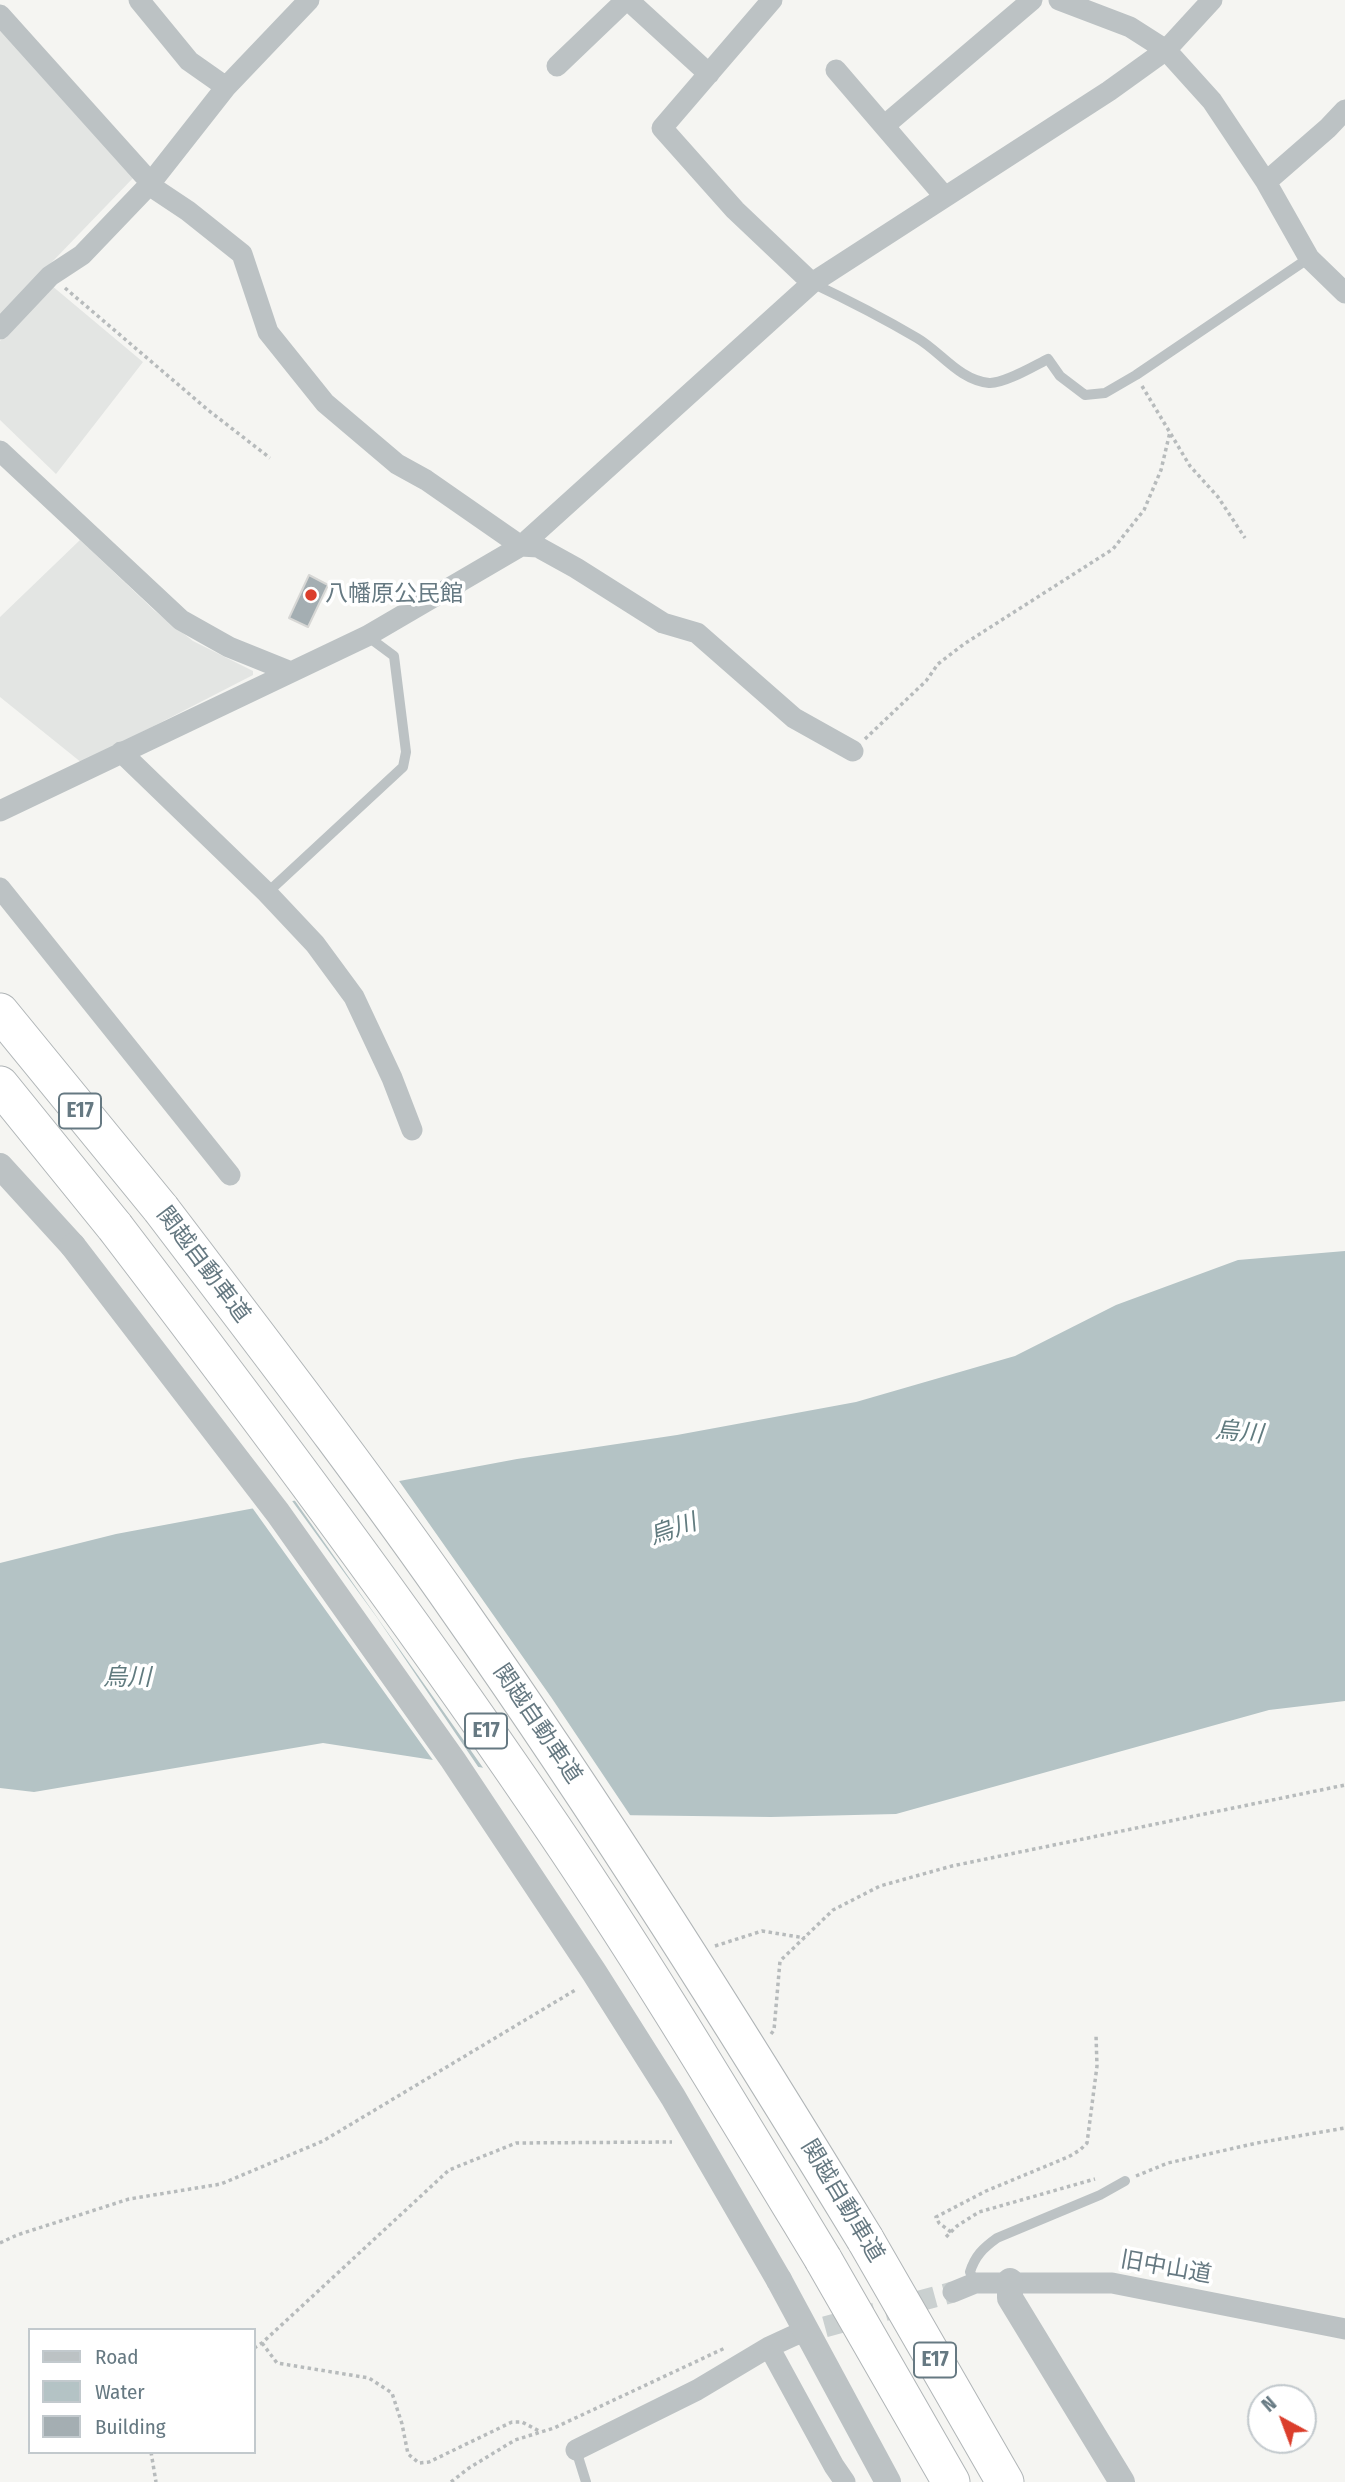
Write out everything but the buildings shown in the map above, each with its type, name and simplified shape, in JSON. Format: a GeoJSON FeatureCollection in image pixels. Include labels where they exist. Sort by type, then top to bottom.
{"type":"FeatureCollection","features":[{"type":"Feature","properties":{"kind":"highway","name":"関越自動車道"},"geometry":{"type":"LineString","coordinates":[[0,1013],[161,1209],[352,1462],[491,1656],[668,1921],[865,2239],[1005,2482]]}},
{"type":"Feature","properties":{"kind":"highway","name":"関越自動車道"},"geometry":{"type":"LineString","coordinates":[[0,1085],[115,1227],[315,1489],[540,1808],[728,2102],[823,2259],[951,2482]]}},
{"type":"Feature","properties":{"kind":"street"},"geometry":{"type":"LineString","coordinates":[[139,0],[189,61],[226,87]]}},
{"type":"Feature","properties":{"kind":"street"},"geometry":{"type":"LineString","coordinates":[[0,329],[50,276],[82,255],[149,185],[226,87],[309,0]]}},
{"type":"Feature","properties":{"kind":"street"},"geometry":{"type":"LineString","coordinates":[[557,66],[627,0],[709,74]]}},
{"type":"Feature","properties":{"kind":"street"},"geometry":{"type":"LineString","coordinates":[[772,0],[662,128],[735,210],[812,284]]}},
{"type":"Feature","properties":{"kind":"street"},"geometry":{"type":"LineString","coordinates":[[884,126],[1032,0]]}},
{"type":"Feature","properties":{"kind":"street"},"geometry":{"type":"LineString","coordinates":[[1059,0],[1130,27],[1166,50],[1212,101],[1266,182],[1309,258],[1345,293]]}},
{"type":"Feature","properties":{"kind":"street"},"geometry":{"type":"LineString","coordinates":[[0,811],[367,636],[521,546],[812,284],[1108,91],[1166,50],[1212,0]]}},
{"type":"Feature","properties":{"kind":"street"},"geometry":{"type":"LineString","coordinates":[[0,15],[150,182],[149,185],[188,211],[242,254],[268,332],[325,403],[397,464],[426,480],[521,546],[538,547],[663,623],[698,633],[794,718],[853,751]]}},
{"type":"Feature","properties":{"kind":"street"},"geometry":{"type":"LineString","coordinates":[[836,69],[945,197]]}},
{"type":"Feature","properties":{"kind":"street"},"geometry":{"type":"LineString","coordinates":[[1266,182],[1345,110]]}},
{"type":"Feature","properties":{"kind":"street"},"geometry":{"type":"LineString","coordinates":[[0,451],[181,620],[229,646],[291,673]]}},
{"type":"Feature","properties":{"kind":"street"},"geometry":{"type":"LineString","coordinates":[[121,752],[267,893],[315,944],[354,997],[392,1078],[412,1130]]}},
{"type":"Feature","properties":{"kind":"street"},"geometry":{"type":"LineString","coordinates":[[0,888],[230,1175]]}},
{"type":"Feature","properties":{"kind":"street"},"geometry":{"type":"LineString","coordinates":[[0,1166],[73,1246],[278,1513],[453,1759],[666,2085],[779,2280],[888,2482]]}},
{"type":"Feature","properties":{"kind":"street"},"geometry":{"type":"LineString","coordinates":[[1010,2281],[1010,2298],[1122,2482]]}},
{"type":"Feature","properties":{"kind":"street","name":"旧中山道"},"geometry":{"type":"LineString","coordinates":[[953,2292],[975,2283],[1010,2281],[1112,2283],[1345,2329]]}},
{"type":"Feature","properties":{"kind":"street"},"geometry":{"type":"LineString","coordinates":[[576,2449],[697,2390],[769,2347],[795,2335]]}},
{"type":"Feature","properties":{"kind":"street"},"geometry":{"type":"LineString","coordinates":[[769,2347],[845,2482]]}},
{"type":"Feature","properties":{"kind":"lane"},"geometry":{"type":"LineString","coordinates":[[812,284],[853,302],[920,340],[973,379],[991,383],[1048,359],[1060,376],[1085,395],[1105,394],[1309,258]]}},
{"type":"Feature","properties":{"kind":"lane"},"geometry":{"type":"LineString","coordinates":[[267,893],[403,767],[406,751],[394,656],[367,636]]}},
{"type":"Feature","properties":{"kind":"lane"},"geometry":{"type":"LineString","coordinates":[[975,2283],[970,2272],[973,2262],[984,2247],[997,2238],[1100,2195],[1125,2181]]}},
{"type":"Feature","properties":{"kind":"lane"},"geometry":{"type":"LineString","coordinates":[[576,2449],[586,2482]]}},
{"type":"Feature","properties":{"kind":"path"},"geometry":{"type":"LineString","coordinates":[[50,276],[208,410],[270,458]]}},
{"type":"Feature","properties":{"kind":"path"},"geometry":{"type":"LineString","coordinates":[[1136,375],[1190,467],[1218,497],[1245,538]]}},
{"type":"Feature","properties":{"kind":"path"},"geometry":{"type":"LineString","coordinates":[[853,751],[926,681],[938,664],[964,644],[1113,549],[1144,510],[1161,470],[1170,432]]}},
{"type":"Feature","properties":{"kind":"path"},"geometry":{"type":"LineString","coordinates":[[765,2041],[774,2031],[780,1961],[833,1910],[880,1886],[952,1866],[1345,1785]]}},
{"type":"Feature","properties":{"kind":"path"},"geometry":{"type":"LineString","coordinates":[[711,1947],[762,1931],[804,1938]]}},
{"type":"Feature","properties":{"kind":"path"},"geometry":{"type":"LineString","coordinates":[[0,2243],[129,2199],[220,2184],[323,2141],[582,1986]]}},
{"type":"Feature","properties":{"kind":"path"},"geometry":{"type":"LineString","coordinates":[[951,2232],[939,2223],[936,2217],[986,2191],[1068,2157],[1087,2143],[1097,2066],[1096,2035]]}},
{"type":"Feature","properties":{"kind":"path"},"geometry":{"type":"LineString","coordinates":[[946,2237],[979,2212],[1097,2178],[1125,2181],[1168,2163],[1258,2143],[1345,2128]]}},
{"type":"Feature","properties":{"kind":"path"},"geometry":{"type":"LineString","coordinates":[[256,2347],[449,2170],[516,2143],[674,2142]]}},
{"type":"Feature","properties":{"kind":"path"},"geometry":{"type":"LineString","coordinates":[[262,2343],[277,2363],[369,2378],[392,2393],[408,2454],[419,2463],[429,2462],[512,2422],[522,2422],[541,2432]]}},
{"type":"Feature","properties":{"kind":"path"},"geometry":{"type":"LineString","coordinates":[[451,2482],[515,2440],[541,2432],[685,2367]]}},
{"type":"Feature","properties":{"kind":"path"},"geometry":{"type":"LineString","coordinates":[[151,2454],[156,2482]]}},
{"type":"Feature","properties":{"kind":"shaded area"},"geometry":{"type":"Polygon","coordinates":[[[0,28],[134,177],[0,316],[0,28]]]}},
{"type":"Feature","properties":{"kind":"shaded area"},"geometry":{"type":"Polygon","coordinates":[[[51,285],[143,362],[56,474],[0,420],[0,341],[51,285]]]}},
{"type":"Feature","properties":{"kind":"shaded area"},"geometry":{"type":"Polygon","coordinates":[[[80,540],[155,611],[193,641],[253,671],[253,675],[82,763],[0,697],[0,617],[80,540]]]}},
{"type":"Feature","properties":{"kind":"water","name":"烏川"},"geometry":{"type":"Polygon","coordinates":[[[1345,1251],[1345,1701],[1269,1710],[896,1814],[771,1817],[614,1815],[485,1768],[323,1743],[34,1792],[0,1788],[0,1563],[116,1534],[517,1459],[677,1435],[856,1402],[1015,1356],[1116,1305],[1238,1260],[1345,1251]]]}},
{"type":"Feature","properties":{"kind":"pier"},"geometry":{"type":"Polygon","coordinates":[[[397,1478],[551,1697],[632,1818],[613,1818],[486,1772],[293,1498],[397,1478]]]}},
{"type":"Feature","properties":{"kind":"pier"},"geometry":{"type":"Polygon","coordinates":[[[290,1498],[378,1619],[481,1771],[435,1763],[251,1506],[290,1498]]]}},
{"type":"Feature","properties":{"kind":"tunnel"},"geometry":{"type":"LineString","coordinates":[[795,2335],[953,2292]]}},
{"type":"Feature","properties":{"kind":"place","name":"八幡原公民館"},"geometry":{"type":"Point","coordinates":[311,595]}}]}
